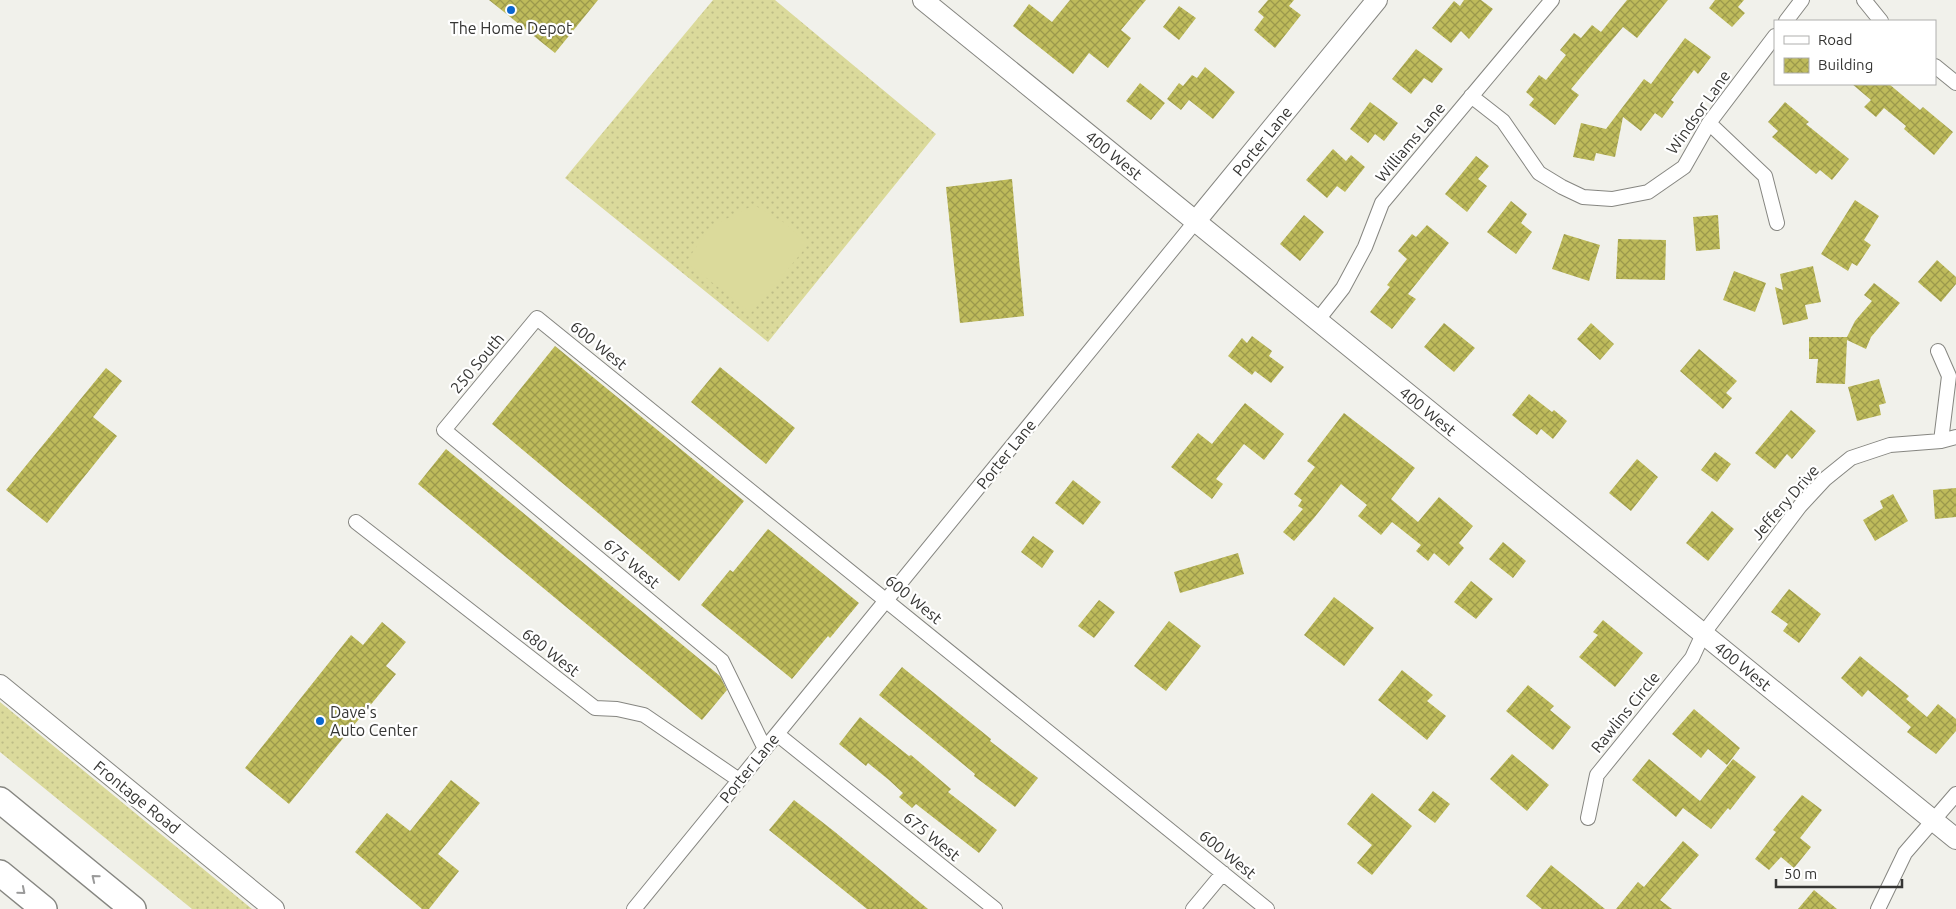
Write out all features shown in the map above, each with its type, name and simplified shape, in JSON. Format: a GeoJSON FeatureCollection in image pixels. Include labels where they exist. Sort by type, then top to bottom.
{"type":"FeatureCollection","features":[{"type":"Feature","properties":{"kind":"highway"},"geometry":{"type":"LineString","coordinates":[[0,800],[133,909]]}},
{"type":"Feature","properties":{"kind":"highway"},"geometry":{"type":"LineString","coordinates":[[0,873],[44,909]]}},
{"type":"Feature","properties":{"kind":"main road","name":"400 West"},"geometry":{"type":"LineString","coordinates":[[923,0],[1956,839]]}},
{"type":"Feature","properties":{"kind":"main road","name":"Porter Lane"},"geometry":{"type":"LineString","coordinates":[[1195,222],[1377,0]]}},
{"type":"Feature","properties":{"kind":"main road","name":"Frontage Road"},"geometry":{"type":"LineString","coordinates":[[0,685],[274,909]]}},
{"type":"Feature","properties":{"kind":"street","name":"Williams Lane"},"geometry":{"type":"LineString","coordinates":[[1317,321],[1344,288],[1365,247],[1382,203],[1552,0]]}},
{"type":"Feature","properties":{"kind":"street"},"geometry":{"type":"LineString","coordinates":[[1787,20],[1802,0]]}},
{"type":"Feature","properties":{"kind":"street"},"geometry":{"type":"LineString","coordinates":[[1864,0],[1880,20]]}},
{"type":"Feature","properties":{"kind":"street","name":"Windsor Lane"},"geometry":{"type":"LineString","coordinates":[[1471,96],[1503,121],[1539,173],[1562,188],[1583,197],[1612,199],[1648,192],[1684,167],[1709,123],[1774,37]]}},
{"type":"Feature","properties":{"kind":"street"},"geometry":{"type":"LineString","coordinates":[[1936,67],[1956,83]]}},
{"type":"Feature","properties":{"kind":"street"},"geometry":{"type":"LineString","coordinates":[[1709,123],[1765,176],[1776,223]]}},
{"type":"Feature","properties":{"kind":"street","name":"Porter Lane"},"geometry":{"type":"LineString","coordinates":[[634,909],[1195,222]]}},
{"type":"Feature","properties":{"kind":"street","name":"600 West"},"geometry":{"type":"LineString","coordinates":[[537,318],[1268,909]]}},
{"type":"Feature","properties":{"kind":"street","name":"250 South"},"geometry":{"type":"LineString","coordinates":[[444,430],[537,318]]}},
{"type":"Feature","properties":{"kind":"street"},"geometry":{"type":"LineString","coordinates":[[1938,351],[1949,376],[1941,441]]}},
{"type":"Feature","properties":{"kind":"street","name":"675 West"},"geometry":{"type":"LineString","coordinates":[[444,430],[722,661],[765,749]]}},
{"type":"Feature","properties":{"kind":"street","name":"Jeffery Drive"},"geometry":{"type":"LineString","coordinates":[[1703,634],[1800,506],[1825,479],[1851,458],[1890,445],[1941,441],[1956,437]]}},
{"type":"Feature","properties":{"kind":"street","name":"680 West"},"geometry":{"type":"LineString","coordinates":[[356,522],[595,708],[617,709],[644,715],[739,780]]}},
{"type":"Feature","properties":{"kind":"street","name":"Rawlins Circle"},"geometry":{"type":"LineString","coordinates":[[1588,818],[1597,776],[1692,658],[1703,634]]}},
{"type":"Feature","properties":{"kind":"street","name":"675 West"},"geometry":{"type":"LineString","coordinates":[[777,734],[995,909]]}},
{"type":"Feature","properties":{"kind":"street"},"geometry":{"type":"LineString","coordinates":[[1878,909],[1902,857],[1956,794]]}},
{"type":"Feature","properties":{"kind":"street"},"geometry":{"type":"LineString","coordinates":[[1193,909],[1223,873]]}},
{"type":"Feature","properties":{"kind":"shaded area"},"geometry":{"type":"Polygon","coordinates":[[[713,0],[775,0],[936,134],[768,342],[565,178],[713,0]]]}},
{"type":"Feature","properties":{"kind":"shaded area"},"geometry":{"type":"Polygon","coordinates":[[[754,205],[785,223],[808,245],[751,313],[686,262],[710,227],[754,205]]]}},
{"type":"Feature","properties":{"kind":"shaded area"},"geometry":{"type":"Polygon","coordinates":[[[0,702],[252,909],[192,909],[0,752],[0,702]]]}},
{"type":"Feature","properties":{"kind":"building"},"geometry":{"type":"Polygon","coordinates":[[[489,0],[598,0],[555,53],[489,0]]]}},
{"type":"Feature","properties":{"kind":"building"},"geometry":{"type":"Polygon","coordinates":[[[1070,0],[1146,0],[1121,30],[1131,38],[1108,68],[1089,53],[1073,74],[1013,26],[1029,4],[1052,22],[1070,0]]]}},
{"type":"Feature","properties":{"kind":"building"},"geometry":{"type":"Polygon","coordinates":[[[1268,0],[1294,0],[1289,6],[1301,15],[1275,48],[1254,30],[1264,17],[1258,12],[1268,0]]]}},
{"type":"Feature","properties":{"kind":"building"},"geometry":{"type":"Polygon","coordinates":[[[1464,0],[1481,0],[1493,9],[1469,39],[1461,31],[1451,43],[1432,28],[1454,1],[1460,6],[1464,0]]]}},
{"type":"Feature","properties":{"kind":"building"},"geometry":{"type":"Polygon","coordinates":[[[1627,0],[1668,0],[1637,38],[1623,27],[1571,89],[1579,95],[1555,125],[1529,105],[1534,99],[1526,92],[1539,75],[1546,80],[1566,55],[1560,50],[1574,33],[1581,38],[1592,25],[1601,32],[1627,0]]]}},
{"type":"Feature","properties":{"kind":"building"},"geometry":{"type":"Polygon","coordinates":[[[1715,0],[1744,0],[1738,7],[1745,13],[1732,27],[1709,8],[1715,0]]]}},
{"type":"Feature","properties":{"kind":"building"},"geometry":{"type":"Polygon","coordinates":[[[1179,6],[1196,18],[1179,40],[1163,27],[1179,6]]]}},
{"type":"Feature","properties":{"kind":"building"},"geometry":{"type":"Polygon","coordinates":[[[1685,38],[1711,57],[1698,74],[1694,70],[1671,100],[1674,102],[1662,118],[1655,113],[1641,131],[1623,117],[1615,157],[1596,153],[1594,161],[1573,157],[1581,123],[1606,129],[1644,79],[1651,84],[1685,38]]]}},
{"type":"Feature","properties":{"kind":"building"},"geometry":{"type":"Polygon","coordinates":[[[1416,49],[1443,69],[1432,83],[1424,78],[1411,94],[1392,79],[1416,49]]]}},
{"type":"Feature","properties":{"kind":"building"},"geometry":{"type":"Polygon","coordinates":[[[1205,67],[1235,92],[1213,119],[1189,100],[1181,110],[1167,99],[1179,83],[1183,86],[1192,75],[1197,78],[1205,67]]]}},
{"type":"Feature","properties":{"kind":"building"},"geometry":{"type":"Polygon","coordinates":[[[1140,83],[1165,103],[1151,120],[1126,101],[1140,83]]]}},
{"type":"Feature","properties":{"kind":"building"},"geometry":{"type":"Polygon","coordinates":[[[1853,85],[1890,85],[1920,110],[1923,107],[1953,132],[1934,155],[1904,129],[1906,126],[1884,108],[1876,117],[1864,107],[1871,100],[1853,85]]]}},
{"type":"Feature","properties":{"kind":"building"},"geometry":{"type":"Polygon","coordinates":[[[1370,102],[1398,123],[1384,141],[1375,134],[1368,143],[1350,129],[1370,102]]]}},
{"type":"Feature","properties":{"kind":"building"},"geometry":{"type":"Polygon","coordinates":[[[1785,102],[1809,122],[1806,124],[1849,159],[1832,180],[1820,170],[1816,174],[1772,137],[1778,131],[1768,122],[1785,102]]]}},
{"type":"Feature","properties":{"kind":"building"},"geometry":{"type":"Polygon","coordinates":[[[1333,149],[1346,161],[1351,155],[1365,167],[1345,192],[1337,186],[1327,198],[1306,180],[1333,149]]]}},
{"type":"Feature","properties":{"kind":"building"},"geometry":{"type":"Polygon","coordinates":[[[1476,156],[1489,166],[1478,179],[1487,186],[1467,212],[1445,194],[1476,156]]]}},
{"type":"Feature","properties":{"kind":"building"},"geometry":{"type":"Polygon","coordinates":[[[1012,179],[1024,316],[960,323],[946,187],[1012,179]]]}},
{"type":"Feature","properties":{"kind":"building"},"geometry":{"type":"Polygon","coordinates":[[[1855,200],[1879,216],[1864,240],[1871,245],[1857,266],[1852,263],[1848,271],[1821,254],[1855,200]]]}},
{"type":"Feature","properties":{"kind":"building"},"geometry":{"type":"Polygon","coordinates":[[[1511,201],[1527,214],[1521,223],[1532,232],[1516,254],[1487,232],[1511,201]]]}},
{"type":"Feature","properties":{"kind":"building"},"geometry":{"type":"Polygon","coordinates":[[[1304,215],[1324,232],[1300,261],[1280,244],[1304,215]]]}},
{"type":"Feature","properties":{"kind":"building"},"geometry":{"type":"Polygon","coordinates":[[[1718,215],[1720,249],[1696,251],[1693,217],[1718,215]]]}},
{"type":"Feature","properties":{"kind":"building"},"geometry":{"type":"Polygon","coordinates":[[[1427,225],[1449,243],[1408,294],[1416,299],[1392,329],[1370,312],[1390,287],[1387,285],[1407,259],[1398,251],[1412,234],[1416,237],[1427,225]]]}},
{"type":"Feature","properties":{"kind":"building"},"geometry":{"type":"Polygon","coordinates":[[[1564,234],[1600,245],[1589,281],[1552,269],[1564,234]]]}},
{"type":"Feature","properties":{"kind":"building"},"geometry":{"type":"Polygon","coordinates":[[[1618,239],[1666,240],[1665,280],[1616,279],[1618,239]]]}},
{"type":"Feature","properties":{"kind":"building"},"geometry":{"type":"Polygon","coordinates":[[[1937,260],[1956,277],[1956,284],[1941,302],[1918,282],[1937,260]]]}},
{"type":"Feature","properties":{"kind":"building"},"geometry":{"type":"Polygon","coordinates":[[[1813,266],[1821,302],[1805,305],[1808,319],[1783,325],[1775,287],[1783,290],[1780,274],[1813,266]]]}},
{"type":"Feature","properties":{"kind":"building"},"geometry":{"type":"Polygon","coordinates":[[[1734,271],[1766,283],[1755,312],[1723,300],[1734,271]]]}},
{"type":"Feature","properties":{"kind":"building"},"geometry":{"type":"Polygon","coordinates":[[[1874,283],[1900,303],[1871,337],[1866,349],[1847,340],[1845,384],[1816,383],[1818,359],[1809,359],[1809,337],[1847,337],[1855,321],[1872,301],[1864,295],[1874,283]]]}},
{"type":"Feature","properties":{"kind":"building"},"geometry":{"type":"Polygon","coordinates":[[[1444,323],[1475,348],[1454,372],[1424,347],[1444,323]]]}},
{"type":"Feature","properties":{"kind":"building"},"geometry":{"type":"Polygon","coordinates":[[[1591,323],[1614,344],[1600,360],[1577,339],[1591,323]]]}},
{"type":"Feature","properties":{"kind":"building"},"geometry":{"type":"Polygon","coordinates":[[[1252,336],[1272,351],[1269,356],[1284,367],[1271,383],[1255,371],[1252,375],[1228,356],[1242,338],[1247,343],[1252,336]]]}},
{"type":"Feature","properties":{"kind":"building"},"geometry":{"type":"Polygon","coordinates":[[[555,346],[744,501],[679,581],[492,424],[555,346]]]}},
{"type":"Feature","properties":{"kind":"building"},"geometry":{"type":"Polygon","coordinates":[[[1699,349],[1737,381],[1726,393],[1732,398],[1723,409],[1680,371],[1699,349]]]}},
{"type":"Feature","properties":{"kind":"building"},"geometry":{"type":"Polygon","coordinates":[[[720,367],[795,428],[766,464],[691,402],[720,367]]]}},
{"type":"Feature","properties":{"kind":"building"},"geometry":{"type":"Polygon","coordinates":[[[106,368],[122,381],[93,417],[117,436],[47,523],[6,490],[106,368]]]}},
{"type":"Feature","properties":{"kind":"building"},"geometry":{"type":"Polygon","coordinates":[[[1879,379],[1886,403],[1879,405],[1881,415],[1857,421],[1848,387],[1879,379]]]}},
{"type":"Feature","properties":{"kind":"building"},"geometry":{"type":"Polygon","coordinates":[[[1529,394],[1567,421],[1553,439],[1541,429],[1537,435],[1512,415],[1529,394]]]}},
{"type":"Feature","properties":{"kind":"building"},"geometry":{"type":"Polygon","coordinates":[[[1245,403],[1284,434],[1264,460],[1244,444],[1216,479],[1223,484],[1212,499],[1171,467],[1198,433],[1212,444],[1245,403]]]}},
{"type":"Feature","properties":{"kind":"building"},"geometry":{"type":"Polygon","coordinates":[[[1791,410],[1816,431],[1792,459],[1787,454],[1775,469],[1755,453],[1791,410]]]}},
{"type":"Feature","properties":{"kind":"building"},"geometry":{"type":"Polygon","coordinates":[[[1344,413],[1415,468],[1391,499],[1418,522],[1439,497],[1473,526],[1459,543],[1464,548],[1449,566],[1434,553],[1428,561],[1416,551],[1421,545],[1392,522],[1381,535],[1358,516],[1367,505],[1341,484],[1294,541],[1283,532],[1303,509],[1298,506],[1302,500],[1294,494],[1315,467],[1307,461],[1344,413]]]}},
{"type":"Feature","properties":{"kind":"building"},"geometry":{"type":"Polygon","coordinates":[[[446,449],[720,676],[727,690],[702,720],[418,484],[446,449]]]}},
{"type":"Feature","properties":{"kind":"building"},"geometry":{"type":"Polygon","coordinates":[[[1715,452],[1731,464],[1717,482],[1701,470],[1715,452]]]}},
{"type":"Feature","properties":{"kind":"building"},"geometry":{"type":"Polygon","coordinates":[[[1637,459],[1658,477],[1631,511],[1609,493],[1637,459]]]}},
{"type":"Feature","properties":{"kind":"building"},"geometry":{"type":"Polygon","coordinates":[[[1073,480],[1101,502],[1083,525],[1055,503],[1073,480]]]}},
{"type":"Feature","properties":{"kind":"building"},"geometry":{"type":"Polygon","coordinates":[[[1956,488],[1956,517],[1935,519],[1933,490],[1956,488]]]}},
{"type":"Feature","properties":{"kind":"building"},"geometry":{"type":"Polygon","coordinates":[[[1893,494],[1908,521],[1875,541],[1863,520],[1883,508],[1880,501],[1893,494]]]}},
{"type":"Feature","properties":{"kind":"building"},"geometry":{"type":"Polygon","coordinates":[[[1712,511],[1734,529],[1708,561],[1686,543],[1712,511]]]}},
{"type":"Feature","properties":{"kind":"building"},"geometry":{"type":"Polygon","coordinates":[[[768,529],[859,603],[792,679],[701,605],[730,570],[733,572],[768,529]]]}},
{"type":"Feature","properties":{"kind":"building"},"geometry":{"type":"Polygon","coordinates":[[[1033,536],[1054,551],[1042,568],[1021,552],[1033,536]]]}},
{"type":"Feature","properties":{"kind":"building"},"geometry":{"type":"Polygon","coordinates":[[[1503,542],[1526,561],[1513,578],[1489,559],[1503,542]]]}},
{"type":"Feature","properties":{"kind":"building"},"geometry":{"type":"Polygon","coordinates":[[[1238,553],[1244,574],[1180,593],[1174,572],[1238,553]]]}},
{"type":"Feature","properties":{"kind":"building"},"geometry":{"type":"Polygon","coordinates":[[[1471,581],[1493,599],[1476,619],[1454,602],[1471,581]]]}},
{"type":"Feature","properties":{"kind":"building"},"geometry":{"type":"Polygon","coordinates":[[[1789,589],[1821,614],[1799,643],[1783,631],[1788,624],[1771,612],[1789,589]]]}},
{"type":"Feature","properties":{"kind":"building"},"geometry":{"type":"Polygon","coordinates":[[[1334,597],[1374,628],[1344,666],[1304,635],[1334,597]]]}},
{"type":"Feature","properties":{"kind":"building"},"geometry":{"type":"Polygon","coordinates":[[[1099,600],[1115,612],[1094,638],[1078,626],[1099,600]]]}},
{"type":"Feature","properties":{"kind":"building"},"geometry":{"type":"Polygon","coordinates":[[[1603,620],[1643,653],[1615,687],[1579,657],[1598,635],[1593,632],[1603,620]]]}},
{"type":"Feature","properties":{"kind":"building"},"geometry":{"type":"Polygon","coordinates":[[[1169,621],[1201,646],[1166,691],[1134,666],[1169,621]]]}},
{"type":"Feature","properties":{"kind":"building","name":"Dave's Auto Center"},"geometry":{"type":"Polygon","coordinates":[[[382,622],[406,642],[386,666],[396,674],[289,804],[245,768],[351,635],[363,645],[382,622]]]}},
{"type":"Feature","properties":{"kind":"building"},"geometry":{"type":"Polygon","coordinates":[[[1860,656],[1909,696],[1906,699],[1927,717],[1938,704],[1956,719],[1956,731],[1936,754],[1907,732],[1911,727],[1868,690],[1862,697],[1841,678],[1860,656]]]}},
{"type":"Feature","properties":{"kind":"building"},"geometry":{"type":"Polygon","coordinates":[[[902,667],[991,739],[990,741],[1038,778],[1015,807],[974,776],[975,774],[879,695],[902,667]]]}},
{"type":"Feature","properties":{"kind":"building"},"geometry":{"type":"Polygon","coordinates":[[[1402,670],[1433,695],[1427,701],[1446,716],[1427,740],[1378,700],[1402,670]]]}},
{"type":"Feature","properties":{"kind":"building"},"geometry":{"type":"Polygon","coordinates":[[[1528,685],[1554,706],[1550,710],[1571,727],[1553,750],[1506,711],[1528,685]]]}},
{"type":"Feature","properties":{"kind":"building"},"geometry":{"type":"Polygon","coordinates":[[[1694,709],[1740,748],[1727,765],[1708,749],[1701,758],[1672,734],[1694,709]]]}},
{"type":"Feature","properties":{"kind":"building"},"geometry":{"type":"Polygon","coordinates":[[[860,717],[909,756],[911,755],[951,789],[948,792],[997,830],[979,853],[916,804],[912,808],[899,797],[903,793],[889,780],[868,763],[866,766],[839,744],[860,717]]]}},
{"type":"Feature","properties":{"kind":"building"},"geometry":{"type":"Polygon","coordinates":[[[1512,754],[1549,785],[1527,811],[1490,779],[1512,754]]]}},
{"type":"Feature","properties":{"kind":"building"},"geometry":{"type":"Polygon","coordinates":[[[1649,759],[1700,801],[1733,759],[1756,777],[1730,810],[1728,808],[1711,829],[1683,808],[1676,817],[1632,780],[1649,759]]]}},
{"type":"Feature","properties":{"kind":"building"},"geometry":{"type":"Polygon","coordinates":[[[451,780],[480,803],[438,854],[459,871],[429,909],[422,909],[355,852],[387,813],[410,831],[451,780]]]}},
{"type":"Feature","properties":{"kind":"building"},"geometry":{"type":"Polygon","coordinates":[[[1433,791],[1450,804],[1435,823],[1418,810],[1433,791]]]}},
{"type":"Feature","properties":{"kind":"building"},"geometry":{"type":"Polygon","coordinates":[[[1372,793],[1412,826],[1372,875],[1357,863],[1372,845],[1347,824],[1372,793]]]}},
{"type":"Feature","properties":{"kind":"building"},"geometry":{"type":"Polygon","coordinates":[[[1802,795],[1822,810],[1800,838],[1811,847],[1794,868],[1781,857],[1769,870],[1755,859],[1776,832],[1773,830],[1802,795]]]}},
{"type":"Feature","properties":{"kind":"building"},"geometry":{"type":"Polygon","coordinates":[[[794,800],[928,909],[867,909],[769,830],[794,800]]]}},
{"type":"Feature","properties":{"kind":"building"},"geometry":{"type":"Polygon","coordinates":[[[1683,841],[1699,855],[1660,900],[1672,909],[1616,909],[1638,882],[1644,887],[1683,841]]]}},
{"type":"Feature","properties":{"kind":"building"},"geometry":{"type":"Polygon","coordinates":[[[1551,865],[1605,909],[1542,909],[1526,896],[1551,865]]]}},
{"type":"Feature","properties":{"kind":"building"},"geometry":{"type":"Polygon","coordinates":[[[1814,890],[1837,909],[1798,909],[1814,890]]]}},
{"type":"Feature","properties":{"kind":"place","name":"The Home Depot"},"geometry":{"type":"Point","coordinates":[511,10]}},
{"type":"Feature","properties":{"kind":"place","name":"Dave's Auto Center"},"geometry":{"type":"Point","coordinates":[320,721]}}]}
